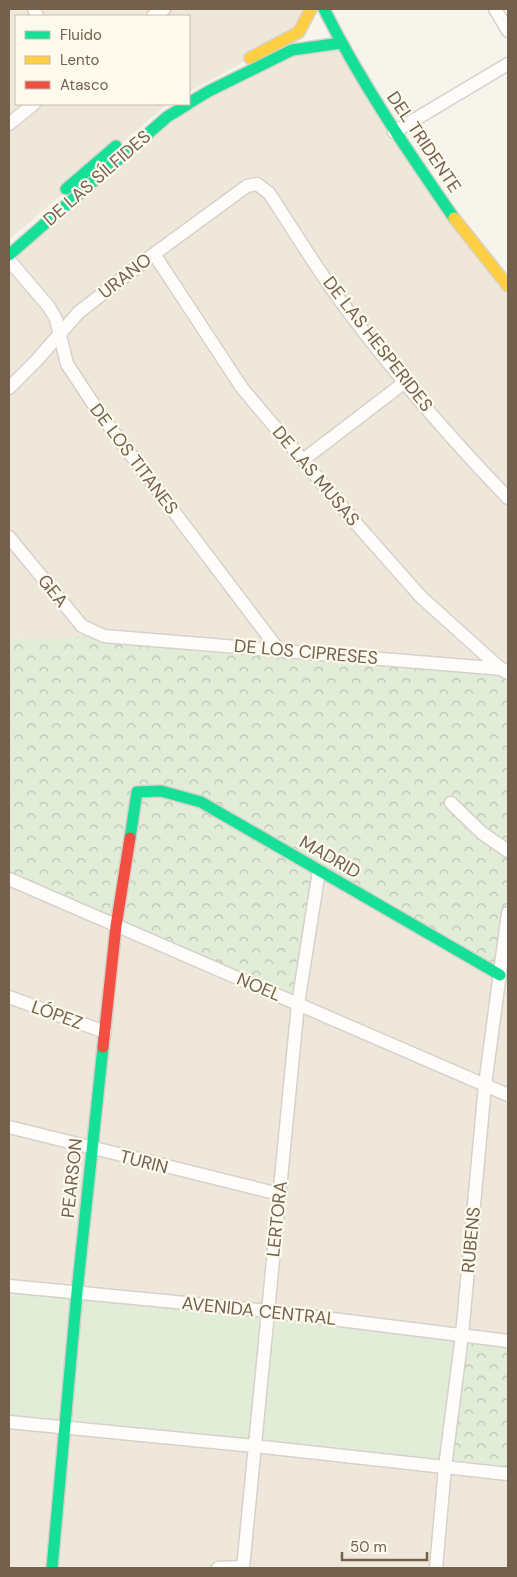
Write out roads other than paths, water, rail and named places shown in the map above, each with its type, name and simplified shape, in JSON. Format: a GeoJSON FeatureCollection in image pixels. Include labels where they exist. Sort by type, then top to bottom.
{"type":"FeatureCollection","features":[{"type":"Feature","properties":{"kind":"street"},"geometry":{"type":"LineString","coordinates":[[190,91],[299,32],[311,9]]}},
{"type":"Feature","properties":{"kind":"street","name":"DEL TRIDENTE"},"geometry":{"type":"LineString","coordinates":[[324,9],[341,43],[394,132],[455,220],[508,286]]}},
{"type":"Feature","properties":{"kind":"street"},"geometry":{"type":"LineString","coordinates":[[495,9],[508,31]]}},
{"type":"Feature","properties":{"kind":"street","name":"DE LAS SÍLFIDES"},"geometry":{"type":"LineString","coordinates":[[190,103],[209,90],[292,50],[341,43]]}},
{"type":"Feature","properties":{"kind":"street"},"geometry":{"type":"LineString","coordinates":[[394,132],[508,64]]}},
{"type":"Feature","properties":{"kind":"street"},"geometry":{"type":"LineString","coordinates":[[9,124],[33,105]]}},
{"type":"Feature","properties":{"kind":"street","name":"DE LAS SÍLFIDES"},"geometry":{"type":"LineString","coordinates":[[9,240],[98,161],[166,105]]}},
{"type":"Feature","properties":{"kind":"street","name":"DE LAS SÍLFIDES"},"geometry":{"type":"LineString","coordinates":[[9,254],[167,117],[186,105]]}},
{"type":"Feature","properties":{"kind":"street","name":"URANO"},"geometry":{"type":"LineString","coordinates":[[9,388],[36,361],[79,312],[247,186],[257,184]]}},
{"type":"Feature","properties":{"kind":"street","name":"DE LAS HESPERIDES"},"geometry":{"type":"LineString","coordinates":[[257,184],[269,193],[345,307],[405,382],[470,458],[508,498]]}},
{"type":"Feature","properties":{"kind":"street","name":"DE LAS MUSAS"},"geometry":{"type":"LineString","coordinates":[[154,254],[242,388],[360,528],[421,597],[506,671]]}},
{"type":"Feature","properties":{"kind":"street","name":"DE LOS TITANES"},"geometry":{"type":"LineString","coordinates":[[9,260],[49,307],[56,319],[67,364],[100,414],[278,650]]}},
{"type":"Feature","properties":{"kind":"street"},"geometry":{"type":"LineString","coordinates":[[303,460],[405,382]]}},
{"type":"Feature","properties":{"kind":"street","name":"GEA"},"geometry":{"type":"LineString","coordinates":[[9,537],[82,626],[104,636]]}},
{"type":"Feature","properties":{"kind":"street","name":"DE LOS CIPRESES"},"geometry":{"type":"LineString","coordinates":[[104,636],[506,671]]}},
{"type":"Feature","properties":{"kind":"street","name":"MADRID"},"geometry":{"type":"LineString","coordinates":[[136,792],[147,789],[201,802],[500,975]]}},
{"type":"Feature","properties":{"kind":"street","name":"PEARSON"},"geometry":{"type":"LineString","coordinates":[[52,1568],[77,1292],[116,926],[136,792]]}},
{"type":"Feature","properties":{"kind":"street"},"geometry":{"type":"LineString","coordinates":[[451,803],[482,833],[508,851]]}},
{"type":"Feature","properties":{"kind":"street","name":"LERTORA"},"geometry":{"type":"LineString","coordinates":[[243,1568],[298,1004],[319,871]]}},
{"type":"Feature","properties":{"kind":"street","name":"NOEL"},"geometry":{"type":"LineString","coordinates":[[9,879],[508,1095]]}},
{"type":"Feature","properties":{"kind":"street","name":"RUBENS"},"geometry":{"type":"LineString","coordinates":[[436,1568],[445,1467],[462,1335],[485,1085],[508,913]]}},
{"type":"Feature","properties":{"kind":"street","name":"LÓPEZ"},"geometry":{"type":"LineString","coordinates":[[9,997],[105,1032]]}},
{"type":"Feature","properties":{"kind":"street","name":"TURIN"},"geometry":{"type":"LineString","coordinates":[[9,1127],[279,1194]]}},
{"type":"Feature","properties":{"kind":"street","name":"AVENIDA CENTRAL"},"geometry":{"type":"LineString","coordinates":[[9,1286],[268,1311],[508,1340]]}},
{"type":"Feature","properties":{"kind":"street"},"geometry":{"type":"LineString","coordinates":[[9,1422],[254,1446],[508,1474]]}},
{"type":"Feature","properties":{"kind":"street"},"geometry":{"type":"LineString","coordinates":[[218,1568],[243,1568]]}}]}
